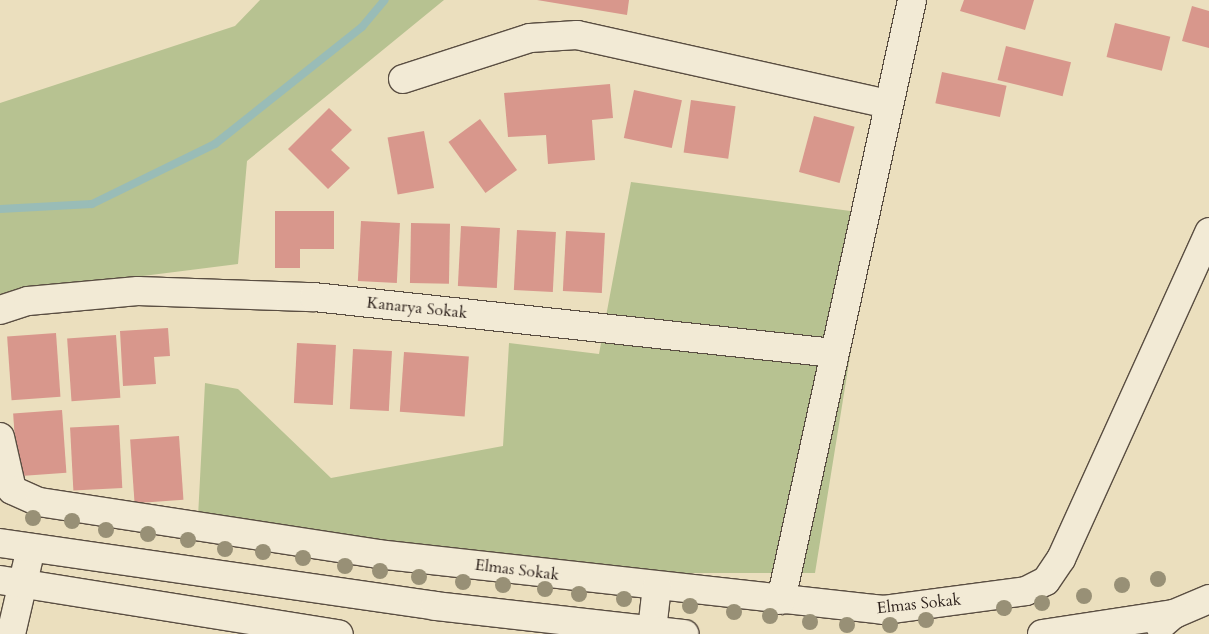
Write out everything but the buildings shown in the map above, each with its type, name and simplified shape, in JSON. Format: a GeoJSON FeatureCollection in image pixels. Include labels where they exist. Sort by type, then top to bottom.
{"type":"FeatureCollection","features":[{"type":"Feature","properties":{"kind":"street"},"geometry":{"type":"LineString","coordinates":[[781,600],[912,0]]}},
{"type":"Feature","properties":{"kind":"street"},"geometry":{"type":"LineString","coordinates":[[403,79],[530,38],[577,35],[888,104]]}},
{"type":"Feature","properties":{"kind":"street","name":"Elmas Sokak"},"geometry":{"type":"LineString","coordinates":[[0,437],[12,490],[39,502],[377,554],[884,610],[1026,591],[1046,581],[1061,559],[1209,232]]}},
{"type":"Feature","properties":{"kind":"street","name":"Kanarya Sokak"},"geometry":{"type":"LineString","coordinates":[[0,310],[28,301],[138,291],[314,298],[834,353]]}},
{"type":"Feature","properties":{"kind":"street"},"geometry":{"type":"LineString","coordinates":[[0,543],[435,606],[684,634]]}},
{"type":"Feature","properties":{"kind":"street"},"geometry":{"type":"LineString","coordinates":[[11,634],[11,582],[32,548]]}},
{"type":"Feature","properties":{"kind":"street"},"geometry":{"type":"LineString","coordinates":[[11,582],[339,634]]}},
{"type":"Feature","properties":{"kind":"street"},"geometry":{"type":"LineString","coordinates":[[652,630],[657,586]]}},
{"type":"Feature","properties":{"kind":"street"},"geometry":{"type":"LineString","coordinates":[[1152,634],[1174,614],[1206,598]]}},
{"type":"Feature","properties":{"kind":"street"},"geometry":{"type":"LineString","coordinates":[[1042,634],[1174,614]]}},
{"type":"Feature","properties":{"kind":"green space"},"geometry":{"type":"Polygon","coordinates":[[[260,0],[444,0],[247,161],[238,264],[0,294],[0,103],[235,26],[260,0]]]}},
{"type":"Feature","properties":{"kind":"green space"},"geometry":{"type":"Polygon","coordinates":[[[631,182],[873,214],[815,573],[646,573],[198,517],[205,383],[238,389],[331,478],[503,446],[509,343],[599,354],[631,182]]]}},
{"type":"Feature","properties":{"kind":"waterway"},"geometry":{"type":"LineString","coordinates":[[0,209],[92,204],[215,144],[362,27],[385,0]]}}]}
